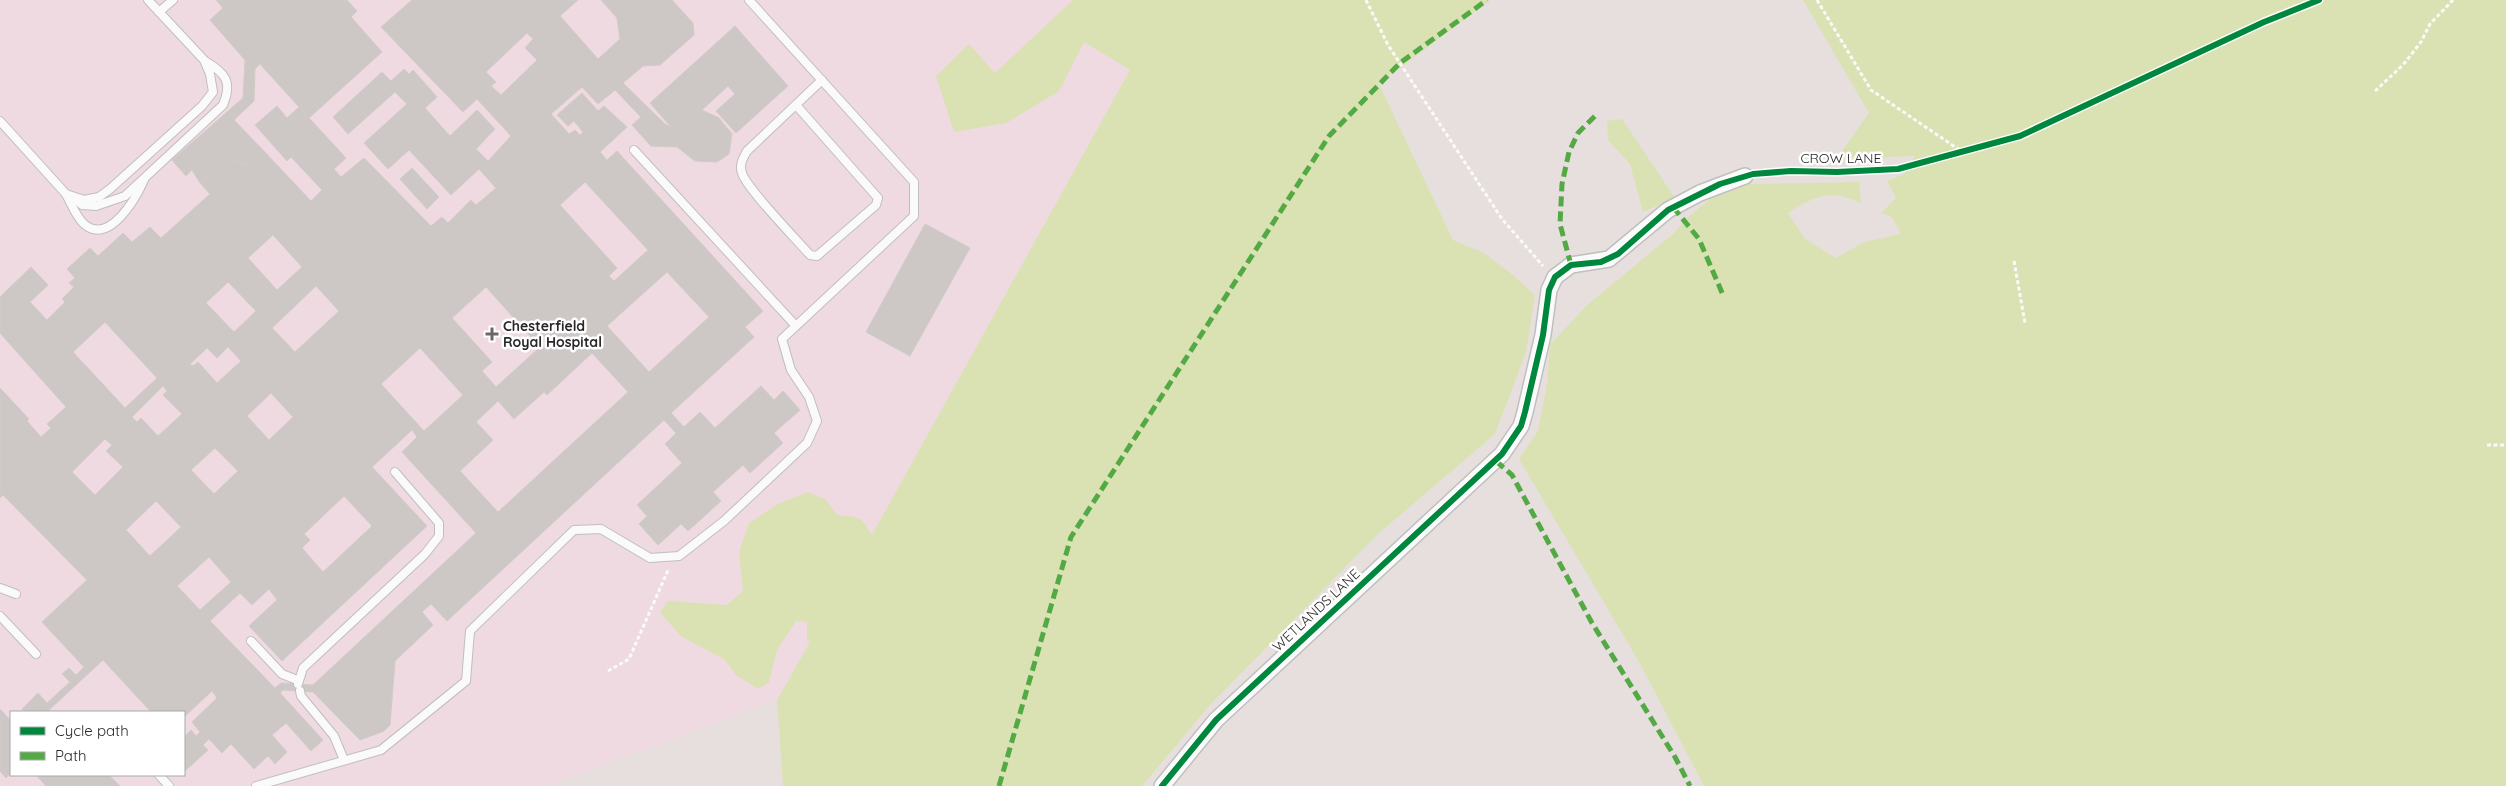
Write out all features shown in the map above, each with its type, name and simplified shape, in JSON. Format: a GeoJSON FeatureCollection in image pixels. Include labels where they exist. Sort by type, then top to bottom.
{"type":"FeatureCollection","features":[{"type":"Feature","properties":{"kind":"street","name":"WETLANDS LANE"},"geometry":{"type":"LineString","coordinates":[[1162,786],[1216,720],[1496,461],[1520,426],[1526,412],[1543,335],[1549,290],[1555,277],[1571,265],[1609,259],[1618,254],[1668,210],[1707,190],[1745,176]]}},
{"type":"Feature","properties":{"kind":"lane"},"geometry":{"type":"LineString","coordinates":[[66,194],[82,205],[96,206],[125,196],[223,105],[228,93],[227,80],[218,69],[204,60],[148,0]]}},
{"type":"Feature","properties":{"kind":"lane"},"geometry":{"type":"LineString","coordinates":[[159,12],[173,0]]}},
{"type":"Feature","properties":{"kind":"lane"},"geometry":{"type":"LineString","coordinates":[[256,786],[381,750],[466,681],[470,630],[574,530],[601,530],[650,558],[679,556],[724,521],[807,444],[817,421],[809,398],[791,370],[782,339],[914,216],[914,182],[749,0]]}},
{"type":"Feature","properties":{"kind":"lane"},"geometry":{"type":"LineString","coordinates":[[66,194],[84,200],[98,197],[202,106],[213,92],[210,74],[204,60]]}},
{"type":"Feature","properties":{"kind":"lane"},"geometry":{"type":"LineString","coordinates":[[796,105],[878,198],[876,205],[817,256],[810,255],[742,174],[741,163],[747,151],[822,80]]}},
{"type":"Feature","properties":{"kind":"lane"},"geometry":{"type":"LineString","coordinates":[[0,121],[66,194],[82,222],[89,228],[107,228],[125,213],[137,197],[144,178]]}},
{"type":"Feature","properties":{"kind":"lane"},"geometry":{"type":"LineString","coordinates":[[634,150],[796,326]]}},
{"type":"Feature","properties":{"kind":"lane"},"geometry":{"type":"LineString","coordinates":[[344,760],[334,736],[301,696],[298,685],[303,668],[426,554],[440,536],[439,523],[395,472]]}},
{"type":"Feature","properties":{"kind":"lane"},"geometry":{"type":"LineString","coordinates":[[0,588],[16,594]]}},
{"type":"Feature","properties":{"kind":"lane"},"geometry":{"type":"LineString","coordinates":[[0,616],[36,654]]}},
{"type":"Feature","properties":{"kind":"lane"},"geometry":{"type":"LineString","coordinates":[[252,641],[282,674],[298,685]]}},
{"type":"Feature","properties":{"kind":"lane"},"geometry":{"type":"LineString","coordinates":[[160,776],[170,786]]}},
{"type":"Feature","properties":{"kind":"path"},"geometry":{"type":"LineString","coordinates":[[1366,0],[1388,45],[1445,134],[1502,219],[1546,269]]}},
{"type":"Feature","properties":{"kind":"path"},"geometry":{"type":"LineString","coordinates":[[1817,0],[1871,90],[1964,153]]}},
{"type":"Feature","properties":{"kind":"path"},"geometry":{"type":"LineString","coordinates":[[2375,91],[2403,64],[2421,42],[2430,24],[2453,0]]}},
{"type":"Feature","properties":{"kind":"path"},"geometry":{"type":"LineString","coordinates":[[1952,157],[1974,150]]}},
{"type":"Feature","properties":{"kind":"path"},"geometry":{"type":"LineString","coordinates":[[2014,261],[2025,322]]}},
{"type":"Feature","properties":{"kind":"path"},"geometry":{"type":"LineString","coordinates":[[2487,445],[2506,446]]}},
{"type":"Feature","properties":{"kind":"path"},"geometry":{"type":"LineString","coordinates":[[608,671],[629,659],[675,556]]}},
{"type":"Feature","properties":{"kind":"shaded area","name":"Chesterfield Royal Hospital"},"geometry":{"type":"Polygon","coordinates":[[[0,0],[1073,0],[995,73],[937,76],[1059,91],[1084,42],[1130,70],[871,537],[777,700],[548,786],[0,786],[0,0]]]}},
{"type":"Feature","properties":{"kind":"green space"},"geometry":{"type":"Polygon","coordinates":[[[1073,0],[1490,0],[1395,72],[1378,82],[1453,240],[1484,253],[1535,295],[1526,352],[1495,434],[1378,534],[1209,706],[1142,786],[783,786],[777,700],[810,642],[807,640],[807,622],[796,621],[777,650],[769,682],[758,689],[736,675],[725,660],[681,636],[660,613],[667,601],[727,605],[743,591],[739,552],[749,523],[778,504],[808,492],[826,500],[837,515],[862,521],[872,535],[1130,70],[1084,42],[1059,91],[1006,123],[954,132],[936,76],[969,44],[995,73],[1073,0]]]}},
{"type":"Feature","properties":{"kind":"green space"},"geometry":{"type":"Polygon","coordinates":[[[1803,0],[2506,0],[2506,786],[1704,786],[1638,660],[1519,459],[1538,431],[1547,383],[1550,345],[1586,306],[1674,233],[1688,217],[1710,199],[1749,184],[1859,182],[1861,203],[1840,196],[1823,196],[1815,198],[1788,213],[1805,239],[1836,258],[1864,242],[1901,234],[1892,217],[1881,213],[1896,198],[1887,181],[1904,174],[1915,156],[1836,159],[1869,113],[1803,0]]]}},
{"type":"Feature","properties":{"kind":"green space"},"geometry":{"type":"Polygon","coordinates":[[[1622,119],[1675,198],[1643,212],[1630,164],[1608,140],[1607,121],[1622,119]]]}},
{"type":"Feature","properties":{"kind":"building"},"geometry":{"type":"Polygon","coordinates":[[[216,0],[347,0],[357,11],[351,17],[382,52],[309,118],[260,64],[255,69],[254,101],[234,120],[262,149],[244,166],[237,159],[230,165],[225,158],[200,183],[192,170],[186,176],[172,160],[243,98],[245,60],[210,20],[223,8],[216,0]]]}},
{"type":"Feature","properties":{"kind":"building","name":"Chesterfield Royal Hospital"},"geometry":{"type":"Polygon","coordinates":[[[412,0],[578,0],[560,16],[598,59],[620,39],[617,18],[601,0],[672,0],[693,23],[694,35],[660,65],[643,66],[623,83],[665,124],[671,127],[650,103],[735,26],[788,86],[736,133],[716,111],[735,94],[728,86],[702,110],[719,118],[732,134],[729,154],[717,162],[695,161],[677,147],[651,146],[632,125],[641,117],[615,90],[598,104],[582,87],[551,114],[569,134],[575,130],[580,135],[583,132],[574,121],[568,126],[557,115],[582,93],[598,111],[604,106],[627,127],[600,152],[607,160],[617,151],[763,311],[745,327],[754,337],[671,413],[684,427],[700,412],[715,428],[761,386],[774,400],[783,391],[800,410],[774,433],[783,443],[750,473],[743,465],[713,492],[721,501],[688,531],[681,524],[658,545],[639,524],[647,516],[637,505],[682,463],[665,444],[676,433],[664,420],[447,621],[431,604],[422,612],[433,625],[395,661],[390,725],[384,731],[360,740],[313,692],[283,690],[280,693],[323,740],[311,751],[286,723],[272,735],[287,752],[275,764],[268,756],[254,769],[231,744],[222,753],[209,739],[203,745],[208,750],[185,771],[185,736],[191,730],[196,736],[200,732],[192,722],[217,698],[212,691],[185,716],[185,711],[150,711],[103,660],[50,711],[24,711],[22,709],[38,693],[47,703],[70,682],[62,674],[69,668],[76,675],[84,667],[42,622],[87,580],[3,495],[0,498],[0,388],[29,419],[27,421],[41,437],[51,428],[47,424],[66,407],[0,333],[0,297],[31,267],[48,285],[30,302],[47,320],[65,302],[62,299],[74,287],[69,283],[75,278],[67,269],[90,248],[98,256],[123,233],[132,242],[150,227],[161,238],[210,194],[200,183],[225,158],[230,165],[237,159],[244,166],[262,149],[311,201],[322,190],[291,157],[287,161],[255,125],[277,106],[287,118],[299,107],[346,158],[334,169],[341,177],[364,158],[431,226],[442,217],[448,223],[471,200],[476,205],[496,188],[479,169],[451,195],[409,150],[388,169],[364,143],[407,104],[395,92],[348,134],[333,117],[382,72],[391,81],[404,69],[409,74],[413,70],[437,97],[425,108],[450,136],[477,110],[495,129],[476,149],[488,161],[511,136],[477,99],[463,112],[381,27],[412,0]],[[527,33],[486,72],[496,82],[491,86],[501,95],[537,60],[525,48],[533,39],[527,33]],[[585,182],[560,205],[617,268],[609,276],[614,281],[648,250],[585,182]],[[273,235],[248,258],[277,290],[302,267],[273,235]],[[667,272],[607,326],[649,372],[709,317],[667,272]],[[228,282],[206,303],[234,332],[256,311],[228,282]],[[316,286],[272,328],[295,352],[339,311],[316,286]],[[486,287],[452,318],[492,362],[482,371],[496,387],[540,347],[486,287]],[[105,322],[73,352],[125,408],[157,378],[105,322]],[[228,347],[217,358],[207,348],[190,364],[193,366],[198,362],[217,383],[241,361],[228,347]],[[420,348],[381,384],[424,431],[463,395],[420,348]],[[592,353],[547,395],[544,392],[514,419],[498,401],[476,422],[493,440],[460,471],[498,512],[628,392],[592,353]],[[163,386],[132,417],[137,422],[141,418],[158,436],[182,414],[163,395],[167,391],[163,386]],[[271,393],[247,416],[269,440],[293,417],[271,393]],[[412,430],[372,467],[427,526],[282,661],[249,626],[277,600],[269,589],[252,605],[240,593],[210,621],[275,688],[281,683],[313,685],[476,533],[402,452],[417,437],[412,430]],[[105,439],[72,472],[95,495],[123,467],[106,451],[112,445],[105,439]],[[215,448],[191,470],[214,494],[238,471],[215,448]],[[344,496],[304,534],[310,540],[302,548],[323,572],[372,526],[344,496]],[[156,501],[126,530],[150,556],[181,527],[156,501]],[[209,557],[177,586],[200,610],[231,582],[209,557]]]}},
{"type":"Feature","properties":{"kind":"building"},"geometry":{"type":"Polygon","coordinates":[[[412,168],[439,197],[427,209],[400,179],[412,168]]]}},
{"type":"Feature","properties":{"kind":"building"},"geometry":{"type":"Polygon","coordinates":[[[925,224],[970,248],[910,356],[866,332],[925,224]]]}},
{"type":"Feature","properties":{"kind":"building"},"geometry":{"type":"Polygon","coordinates":[[[0,709],[10,720],[10,774],[6,778],[0,771],[0,709]]]}},
{"type":"Feature","properties":{"kind":"building"},"geometry":{"type":"Polygon","coordinates":[[[37,776],[110,776],[120,786],[46,786],[37,776]]]}},
{"type":"Feature","properties":{"kind":"marked path"},"geometry":{"type":"LineString","coordinates":[[999,786],[1071,537],[1329,136],[1400,63],[1487,0]]}},
{"type":"Feature","properties":{"kind":"marked path"},"geometry":{"type":"LineString","coordinates":[[1571,265],[1560,224],[1562,184],[1569,152],[1578,133],[1596,115]]}},
{"type":"Feature","properties":{"kind":"marked path"},"geometry":{"type":"LineString","coordinates":[[1673,207],[1699,239],[1723,295]]}},
{"type":"Feature","properties":{"kind":"marked path"},"geometry":{"type":"LineString","coordinates":[[1496,461],[1512,475],[1592,623],[1675,757],[1690,786]]}},
{"type":"Feature","properties":{"kind":"cycle path","name":"CROW LANE"},"geometry":{"type":"LineString","coordinates":[[1162,786],[1216,720],[1502,454],[1521,426],[1543,335],[1549,290],[1555,277],[1571,265],[1601,262],[1618,254],[1668,210],[1720,184],[1753,174],[1791,171],[1837,172],[1898,169],[2020,136],[2264,22],[2319,0]]}},
{"type":"Feature","properties":{"kind":"place","name":"Chesterfield Royal Hospital"},"geometry":{"type":"Point","coordinates":[492,334]}}]}
